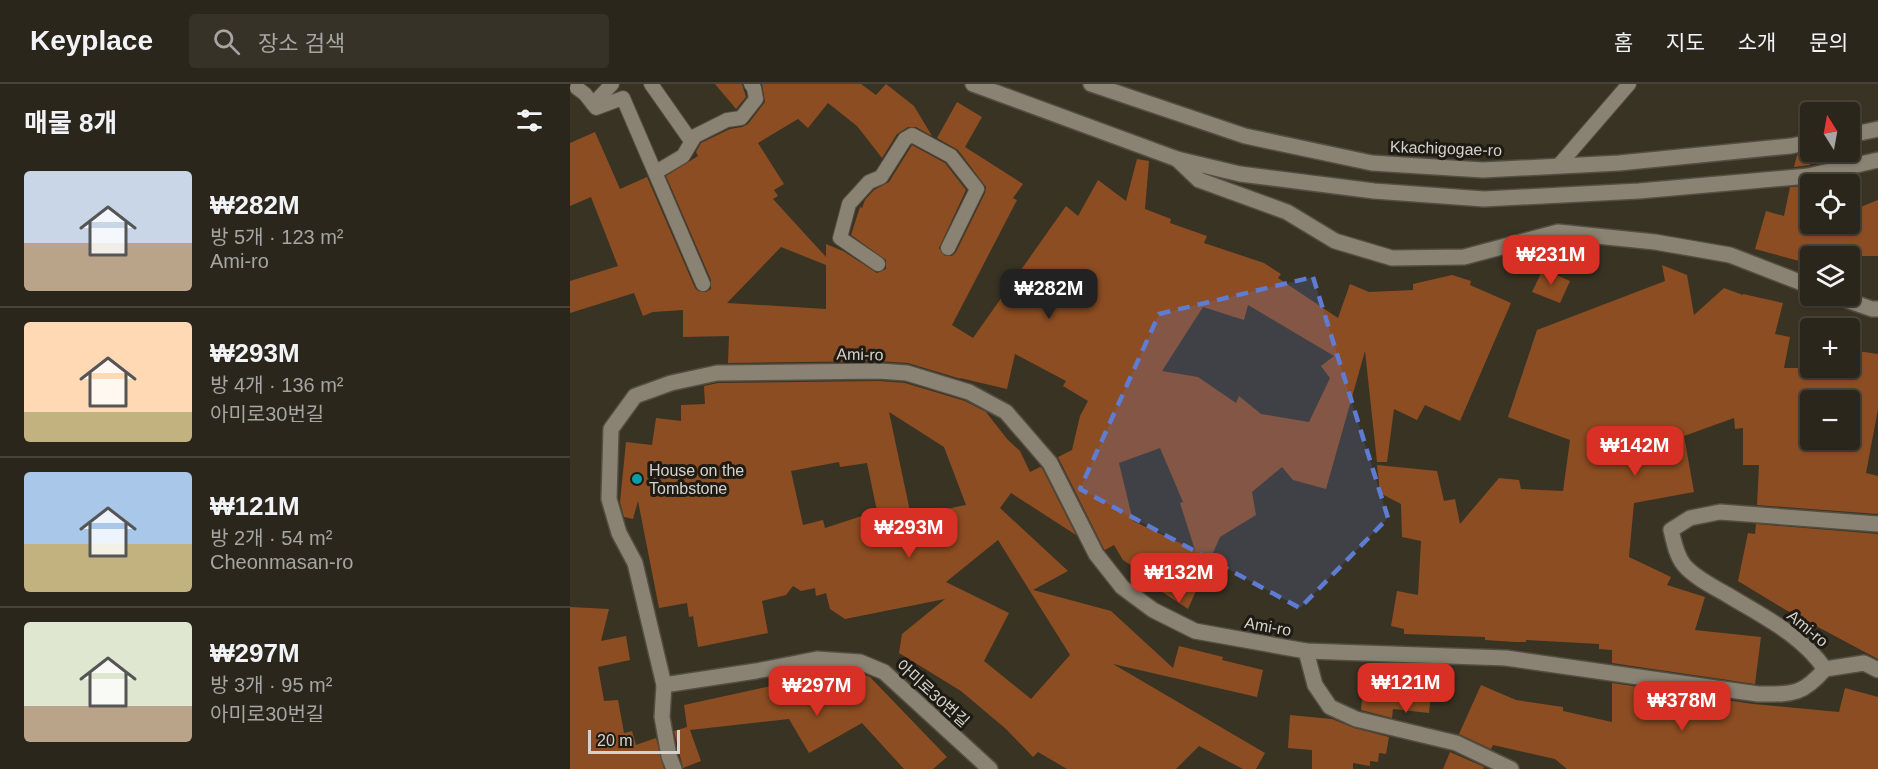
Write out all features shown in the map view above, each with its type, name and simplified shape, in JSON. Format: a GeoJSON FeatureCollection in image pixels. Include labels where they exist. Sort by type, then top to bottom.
{"type":"FeatureCollection","features":[{"type":"Feature","properties":{"kind":"street"},"geometry":{"type":"LineString","coordinates":[[973,84],[1177,159],[1251,175],[1374,191],[1484,199],[1639,191],[1808,176],[1878,160]]}},
{"type":"Feature","properties":{"kind":"street","name":"Kkachigogae-ro"},"geometry":{"type":"LineString","coordinates":[[1091,84],[1245,136],[1372,163],[1483,170],[1619,163],[1800,144]]}},
{"type":"Feature","properties":{"kind":"street"},"geometry":{"type":"LineString","coordinates":[[1860,133],[1878,129]]}},
{"type":"Feature","properties":{"kind":"street"},"geometry":{"type":"LineString","coordinates":[[1177,159],[1199,180],[1287,213],[1335,241],[1392,258],[1464,257],[1558,232],[1655,242],[1730,255],[1800,282]]}},
{"type":"Feature","properties":{"kind":"street"},"geometry":{"type":"LineString","coordinates":[[1860,305],[1878,309]]}},
{"type":"Feature","properties":{"kind":"street","name":"Ami-ro"},"geometry":{"type":"LineString","coordinates":[[674,769],[669,756],[662,717],[664,685],[635,563],[619,533],[609,499],[611,429],[634,396],[670,383],[717,373],[879,371],[907,373],[969,392],[1006,412],[1050,463],[1096,554],[1122,587],[1152,610],[1195,631],[1306,651],[1506,658],[1758,694],[1790,694],[1812,684],[1825,669],[1814,653],[1783,628],[1706,582],[1684,566],[1677,553],[1671,530],[1690,518],[1720,512],[1878,524]]}},
{"type":"Feature","properties":{"kind":"street"},"geometry":{"type":"LineString","coordinates":[[1306,651],[1315,685],[1330,707],[1356,719],[1456,743],[1511,769]]}},
{"type":"Feature","properties":{"kind":"street","name":"아미로30번길"},"geometry":{"type":"LineString","coordinates":[[664,685],[817,659],[860,663],[884,672],[990,769]]}},
{"type":"Feature","properties":{"kind":"street"},"geometry":{"type":"LineString","coordinates":[[1825,669],[1864,663],[1878,670]]}},
{"type":"Feature","properties":{"kind":"lane"},"geometry":{"type":"LineString","coordinates":[[593,104],[612,84]]}},
{"type":"Feature","properties":{"kind":"lane"},"geometry":{"type":"LineString","coordinates":[[651,84],[691,141]]}},
{"type":"Feature","properties":{"kind":"lane"},"geometry":{"type":"LineString","coordinates":[[656,172],[683,156],[695,136],[727,120],[741,118],[756,99],[751,84]]}},
{"type":"Feature","properties":{"kind":"lane"},"geometry":{"type":"LineString","coordinates":[[1559,165],[1629,84]]}},
{"type":"Feature","properties":{"kind":"lane"},"geometry":{"type":"LineString","coordinates":[[577,88],[596,108],[623,98],[703,284]]}},
{"type":"Feature","properties":{"kind":"lane"},"geometry":{"type":"LineString","coordinates":[[878,264],[840,238],[843,226],[849,204],[869,182],[881,177],[905,139],[912,135],[951,156],[977,189],[948,248]]}},
{"type":"Feature","properties":{"kind":"highlighted area"},"geometry":{"type":"Polygon","coordinates":[[[1313,277],[1388,518],[1300,608],[1080,489],[1159,314],[1313,277]]]}},
{"type":"Feature","properties":{"kind":"building"},"geometry":{"type":"Polygon","coordinates":[[[715,84],[742,84],[746,97],[736,109],[715,84]]]}},
{"type":"Feature","properties":{"kind":"building"},"geometry":{"type":"Polygon","coordinates":[[[762,84],[861,84],[876,95],[886,84],[914,106],[932,136],[916,127],[908,127],[897,134],[882,158],[857,126],[828,103],[808,128],[798,119],[758,143],[784,184],[774,190],[778,196],[773,199],[826,257],[826,244],[843,251],[877,273],[886,269],[886,260],[851,235],[860,207],[862,208],[865,200],[874,190],[889,182],[912,145],[945,163],[966,190],[939,248],[945,256],[952,256],[956,252],[986,187],[958,150],[937,138],[957,102],[982,117],[965,147],[1023,184],[1013,198],[1017,200],[952,325],[973,338],[1066,206],[1078,216],[1098,180],[1126,201],[1137,159],[1149,161],[1145,209],[1171,219],[1170,223],[1207,236],[1204,243],[1264,263],[1281,274],[1278,278],[1338,318],[1350,284],[1369,292],[1413,290],[1413,284],[1452,275],[1471,281],[1470,285],[1511,303],[1460,421],[1425,405],[1417,420],[1394,409],[1387,462],[1377,462],[1365,351],[1326,489],[1293,480],[1282,467],[1252,492],[1256,515],[1220,537],[1188,609],[1138,576],[1140,571],[1123,560],[1114,545],[1104,549],[1058,457],[1072,450],[1080,416],[1088,401],[1063,386],[1066,381],[1015,354],[1007,389],[961,379],[908,363],[879,361],[728,363],[729,336],[683,337],[683,310],[653,312],[643,316],[634,293],[570,313],[570,281],[618,266],[591,197],[570,206],[570,143],[595,132],[620,189],[647,177],[695,288],[706,292],[711,289],[711,280],[666,176],[698,156],[696,152],[701,143],[730,129],[748,124],[765,102],[762,84]],[[781,247],[727,303],[826,309],[826,265],[781,247]],[[1248,305],[1244,320],[1203,307],[1162,371],[1198,377],[1236,403],[1239,396],[1261,414],[1309,422],[1330,378],[1321,366],[1334,356],[1248,305]],[[1160,448],[1119,463],[1133,521],[1195,550],[1180,503],[1183,502],[1160,448]]]}},
{"type":"Feature","properties":{"kind":"building"},"geometry":{"type":"Polygon","coordinates":[[[1800,154],[1800,162],[1810,162],[1810,165],[1794,167],[1797,155],[1800,154]]]}},
{"type":"Feature","properties":{"kind":"building"},"geometry":{"type":"Polygon","coordinates":[[[1800,186],[1800,234],[1860,234],[1860,207],[1878,200],[1878,256],[1860,256],[1860,246],[1800,246],[1800,261],[1755,249],[1766,211],[1784,216],[1790,187],[1800,186]]]}},
{"type":"Feature","properties":{"kind":"building"},"geometry":{"type":"Polygon","coordinates":[[[1662,265],[1687,275],[1694,315],[1724,288],[1743,295],[1783,303],[1775,334],[1790,337],[1784,368],[1800,368],[1800,378],[1860,378],[1860,351],[1878,354],[1878,409],[1866,473],[1878,476],[1878,514],[1757,505],[1759,465],[1743,465],[1743,428],[1735,429],[1734,418],[1684,436],[1694,492],[1634,503],[1629,557],[1671,577],[1667,585],[1705,597],[1695,630],[1761,637],[1755,684],[1612,663],[1612,650],[1599,649],[1599,644],[1526,640],[1526,642],[1515,642],[1485,640],[1485,637],[1404,634],[1404,629],[1391,626],[1397,591],[1418,595],[1421,541],[1402,537],[1401,504],[1380,493],[1377,465],[1437,471],[1444,501],[1455,499],[1460,524],[1499,478],[1519,480],[1521,489],[1563,491],[1570,440],[1508,417],[1537,330],[1665,281],[1662,265]]]}},
{"type":"Feature","properties":{"kind":"building"},"geometry":{"type":"Polygon","coordinates":[[[1543,269],[1570,281],[1560,303],[1532,292],[1543,269]]]}},
{"type":"Feature","properties":{"kind":"building"},"geometry":{"type":"Polygon","coordinates":[[[879,381],[905,383],[965,401],[986,412],[1007,439],[1020,451],[1030,472],[1042,468],[1076,535],[1011,493],[1000,508],[1068,571],[1033,590],[1111,611],[1173,668],[1179,646],[1263,670],[1257,697],[1113,664],[1265,753],[1256,769],[1243,769],[1199,746],[1176,769],[1067,769],[1038,752],[1033,757],[1006,729],[961,691],[899,653],[902,634],[945,599],[845,619],[830,609],[826,593],[816,596],[815,588],[801,591],[793,586],[786,595],[762,601],[768,633],[698,647],[693,616],[689,617],[687,603],[659,608],[638,501],[633,519],[624,517],[620,502],[626,442],[652,445],[656,418],[681,421],[681,405],[705,404],[704,386],[718,383],[879,381]],[[889,412],[911,516],[966,505],[944,447],[889,412]],[[839,462],[791,471],[803,525],[823,520],[825,528],[877,511],[867,463],[840,467],[839,462]],[[998,540],[946,582],[1009,613],[984,661],[1031,699],[1070,655],[998,540]]]}},
{"type":"Feature","properties":{"kind":"building"},"geometry":{"type":"Polygon","coordinates":[[[1756,524],[1878,534],[1878,659],[1786,610],[1738,581],[1748,533],[1755,534],[1756,524]]]}},
{"type":"Feature","properties":{"kind":"building"},"geometry":{"type":"Polygon","coordinates":[[[570,607],[609,609],[601,641],[626,636],[630,660],[598,667],[604,701],[618,700],[624,733],[632,731],[636,745],[656,738],[664,769],[570,769],[570,607]]]}},
{"type":"Feature","properties":{"kind":"building"},"geometry":{"type":"Polygon","coordinates":[[[1401,664],[1434,665],[1429,713],[1393,709],[1392,718],[1361,710],[1365,670],[1400,673],[1401,664]]]}},
{"type":"Feature","properties":{"kind":"building"},"geometry":{"type":"Polygon","coordinates":[[[854,671],[870,677],[947,757],[933,769],[904,769],[862,723],[809,753],[789,719],[690,730],[701,761],[683,768],[674,731],[687,727],[684,705],[831,673],[834,687],[854,671]]]}},
{"type":"Feature","properties":{"kind":"building"},"geometry":{"type":"Polygon","coordinates":[[[1612,683],[1753,704],[1839,712],[1845,688],[1878,697],[1878,769],[1567,769],[1555,759],[1493,745],[1491,749],[1459,734],[1481,685],[1516,700],[1563,707],[1563,711],[1612,722],[1612,683]]]}},
{"type":"Feature","properties":{"kind":"building"},"geometry":{"type":"Polygon","coordinates":[[[1290,715],[1332,719],[1354,728],[1389,737],[1386,754],[1379,753],[1378,762],[1370,761],[1370,766],[1353,763],[1353,769],[1312,769],[1312,750],[1288,748],[1290,715]]]}},
{"type":"Feature","properties":{"kind":"building"},"geometry":{"type":"Polygon","coordinates":[[[1450,752],[1484,767],[1483,769],[1443,769],[1450,752]]]}},
{"type":"Feature","properties":{"kind":"place","name":"House on the Tombstone"},"geometry":{"type":"Point","coordinates":[637,479]}}]}
